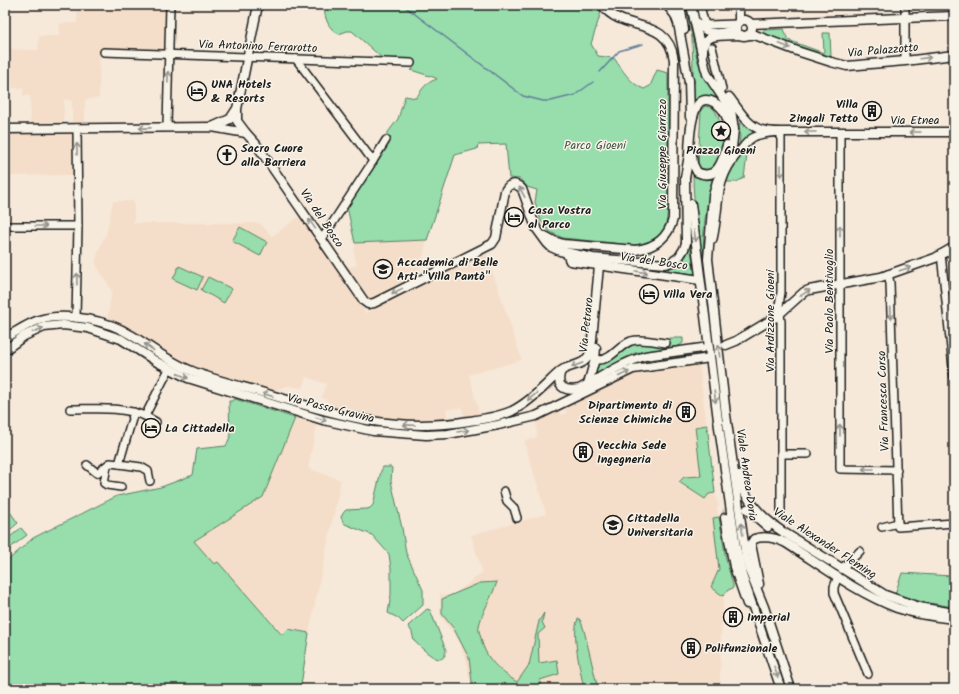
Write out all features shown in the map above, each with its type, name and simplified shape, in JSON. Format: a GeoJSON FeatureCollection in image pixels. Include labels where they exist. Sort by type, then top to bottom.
{"type":"FeatureCollection","features":[{"type":"Feature","properties":{"kind":"main road"},"geometry":{"type":"LineString","coordinates":[[212,127],[230,119],[237,109],[258,5]]}},
{"type":"Feature","properties":{"kind":"main road","name":"Via Giuseppe Giarrizzo"},"geometry":{"type":"LineString","coordinates":[[575,245],[631,250],[645,248],[654,245],[665,236],[673,219],[673,51],[668,40],[658,32],[615,16],[607,11],[602,5]]}},
{"type":"Feature","properties":{"kind":"main road"},"geometry":{"type":"LineString","coordinates":[[667,5],[675,15],[678,23],[689,81]]}},
{"type":"Feature","properties":{"kind":"main road"},"geometry":{"type":"LineString","coordinates":[[680,5],[687,44],[690,135],[689,155]]}},
{"type":"Feature","properties":{"kind":"main road"},"geometry":{"type":"LineString","coordinates":[[691,5],[704,67],[715,80],[727,102],[732,115],[734,129],[733,143],[729,158],[717,181],[713,196],[710,216],[708,258]]}},
{"type":"Feature","properties":{"kind":"main road"},"geometry":{"type":"LineString","coordinates":[[739,5],[737,31],[744,35],[752,30],[751,24]]}},
{"type":"Feature","properties":{"kind":"main road"},"geometry":{"type":"LineString","coordinates":[[737,24],[745,20],[751,24],[954,16]]}},
{"type":"Feature","properties":{"kind":"main road","name":"Via Palazzotto"},"geometry":{"type":"LineString","coordinates":[[704,67],[703,45],[712,36],[756,35],[800,52],[841,65],[905,61],[954,55]]}},
{"type":"Feature","properties":{"kind":"main road","name":"Via Etnea"},"geometry":{"type":"LineString","coordinates":[[715,80],[745,118],[756,128],[762,130],[781,132],[954,132]]}},
{"type":"Feature","properties":{"kind":"main road"},"geometry":{"type":"LineString","coordinates":[[732,115],[730,130],[725,154],[718,169],[709,175],[701,174],[694,168],[690,135],[695,110],[700,102],[704,100],[714,102],[722,108],[728,119],[730,130],[733,143]]}},
{"type":"Feature","properties":{"kind":"main road","name":"Via del Bosco"},"geometry":{"type":"LineString","coordinates":[[237,109],[237,121],[256,144],[364,301],[368,304],[374,303],[492,244],[496,238],[505,191],[509,185],[515,184],[522,188],[536,228],[551,247],[568,254],[593,258],[660,264],[669,263],[679,257],[686,243],[686,178],[689,155]]}},
{"type":"Feature","properties":{"kind":"main road"},"geometry":{"type":"LineString","coordinates":[[5,129],[212,127],[246,133]]}},
{"type":"Feature","properties":{"kind":"main road","name":"Viale Andrea Doria"},"geometry":{"type":"LineString","coordinates":[[689,155],[692,213],[700,280],[736,547],[742,575],[781,689]]}},
{"type":"Feature","properties":{"kind":"main road"},"geometry":{"type":"LineString","coordinates":[[536,228],[554,241],[575,245]]}},
{"type":"Feature","properties":{"kind":"main road"},"geometry":{"type":"LineString","coordinates":[[568,254],[568,250],[575,245]]}},
{"type":"Feature","properties":{"kind":"main road"},"geometry":{"type":"LineString","coordinates":[[726,345],[736,341],[780,314],[804,292],[888,274],[918,264],[954,247]]}},
{"type":"Feature","properties":{"kind":"main road","name":"Via del Bosco"},"geometry":{"type":"LineString","coordinates":[[568,254],[568,258],[570,260],[700,280]]}},
{"type":"Feature","properties":{"kind":"main road"},"geometry":{"type":"LineString","coordinates":[[593,258],[601,265],[609,260]]}},
{"type":"Feature","properties":{"kind":"main road","name":"Viale Andrea Doria"},"geometry":{"type":"LineString","coordinates":[[708,258],[726,417],[746,558],[791,689]]}},
{"type":"Feature","properties":{"kind":"main road","name":"Via Petraro"},"geometry":{"type":"LineString","coordinates":[[588,384],[601,265]]}},
{"type":"Feature","properties":{"kind":"main road","name":"Via Passo Gravina"},"geometry":{"type":"LineString","coordinates":[[5,338],[35,321],[42,319],[57,316],[89,320],[119,328],[131,334],[172,362],[198,373],[324,411],[360,420],[387,424],[427,426],[446,425],[505,414],[523,404],[561,371],[592,357]]}},
{"type":"Feature","properties":{"kind":"main road","name":"Via Passo Gravina"},"geometry":{"type":"LineString","coordinates":[[6,347],[44,327],[63,325],[76,326],[104,332],[121,339],[169,369],[193,381],[322,420],[365,430],[398,434],[426,435],[448,434],[498,425],[536,416],[633,369],[710,358]]}},
{"type":"Feature","properties":{"kind":"main road"},"geometry":{"type":"LineString","coordinates":[[561,371],[559,378],[562,386],[564,389],[572,391],[579,389],[636,358],[702,348]]}},
{"type":"Feature","properties":{"kind":"main road"},"geometry":{"type":"LineString","coordinates":[[563,402],[588,384]]}},
{"type":"Feature","properties":{"kind":"main road","name":"Viale Alexander Fleming"},"geometry":{"type":"LineString","coordinates":[[726,417],[741,483],[753,503],[772,525],[840,573],[862,592],[897,608],[954,619]]}},
{"type":"Feature","properties":{"kind":"main road"},"geometry":{"type":"LineString","coordinates":[[747,509],[784,538],[858,584],[876,590]]}},
{"type":"Feature","properties":{"kind":"main road"},"geometry":{"type":"LineString","coordinates":[[724,518],[734,567],[751,613],[760,630]]}},
{"type":"Feature","properties":{"kind":"main road","name":"Viale Alexander Fleming"},"geometry":{"type":"LineString","coordinates":[[764,607],[751,547],[754,539],[764,537],[778,539],[840,573],[896,600],[919,607],[954,613]]}},
{"type":"Feature","properties":{"kind":"street"},"geometry":{"type":"LineString","coordinates":[[167,127],[170,5]]}},
{"type":"Feature","properties":{"kind":"street"},"geometry":{"type":"LineString","coordinates":[[700,5],[704,22],[709,25],[737,24]]}},
{"type":"Feature","properties":{"kind":"street"},"geometry":{"type":"LineString","coordinates":[[905,5],[905,61]]}},
{"type":"Feature","properties":{"kind":"street"},"geometry":{"type":"LineString","coordinates":[[694,20],[706,31],[712,32],[731,31],[737,24]]}},
{"type":"Feature","properties":{"kind":"street"},"geometry":{"type":"LineString","coordinates":[[712,47],[715,80]]}},
{"type":"Feature","properties":{"kind":"street","name":"Via Antonino Ferrarotto"},"geometry":{"type":"LineString","coordinates":[[104,52],[411,63]]}},
{"type":"Feature","properties":{"kind":"street"},"geometry":{"type":"LineString","coordinates":[[296,59],[373,161]]}},
{"type":"Feature","properties":{"kind":"street"},"geometry":{"type":"LineString","coordinates":[[76,318],[78,226],[77,128]]}},
{"type":"Feature","properties":{"kind":"street"},"geometry":{"type":"LineString","coordinates":[[708,258],[714,232],[720,186],[733,159],[751,138],[757,135],[781,132]]}},
{"type":"Feature","properties":{"kind":"street","name":"Via Ardizzone Gioeni"},"geometry":{"type":"LineString","coordinates":[[781,132],[781,510]]}},
{"type":"Feature","properties":{"kind":"street","name":"Via Paolo Bentivoglio"},"geometry":{"type":"LineString","coordinates":[[840,132],[840,469],[897,470]]}},
{"type":"Feature","properties":{"kind":"street"},"geometry":{"type":"LineString","coordinates":[[322,239],[386,140]]}},
{"type":"Feature","properties":{"kind":"street"},"geometry":{"type":"LineString","coordinates":[[5,226],[78,226]]}},
{"type":"Feature","properties":{"kind":"street"},"geometry":{"type":"LineString","coordinates":[[941,254],[954,373]]}},
{"type":"Feature","properties":{"kind":"street","name":"Via Francesca Corso"},"geometry":{"type":"LineString","coordinates":[[888,274],[890,283],[898,525]]}},
{"type":"Feature","properties":{"kind":"street"},"geometry":{"type":"LineString","coordinates":[[781,292],[786,300],[793,302]]}},
{"type":"Feature","properties":{"kind":"street"},"geometry":{"type":"LineString","coordinates":[[592,357],[596,360],[603,360],[608,358],[620,347],[634,341],[666,343]]}},
{"type":"Feature","properties":{"kind":"street"},"geometry":{"type":"LineString","coordinates":[[145,416],[169,369]]}},
{"type":"Feature","properties":{"kind":"street"},"geometry":{"type":"LineString","coordinates":[[70,409],[113,408],[134,412],[156,422]]}},
{"type":"Feature","properties":{"kind":"street"},"geometry":{"type":"LineString","coordinates":[[119,464],[134,412]]}},
{"type":"Feature","properties":{"kind":"street"},"geometry":{"type":"LineString","coordinates":[[782,454],[808,454]]}},
{"type":"Feature","properties":{"kind":"street"},"geometry":{"type":"LineString","coordinates":[[87,465],[97,473],[110,463],[141,467],[148,471],[150,481]]}},
{"type":"Feature","properties":{"kind":"street"},"geometry":{"type":"LineString","coordinates":[[107,466],[104,483],[107,485],[121,487]]}},
{"type":"Feature","properties":{"kind":"street"},"geometry":{"type":"LineString","coordinates":[[504,491],[507,501],[514,508],[517,518]]}},
{"type":"Feature","properties":{"kind":"street"},"geometry":{"type":"LineString","coordinates":[[882,527],[954,523]]}},
{"type":"Feature","properties":{"kind":"street"},"geometry":{"type":"LineString","coordinates":[[860,551],[856,557],[847,562],[840,573],[834,586],[834,593],[868,674]]}},
{"type":"Feature","properties":{"kind":"shaded area"},"geometry":{"type":"Polygon","coordinates":[[[77,5],[166,5],[164,51],[100,49],[99,98],[85,100],[85,123],[72,124],[72,101],[64,100],[64,124],[30,124],[30,96],[23,96],[23,88],[12,88],[12,74],[5,73],[5,49],[38,50],[39,36],[59,36],[60,23],[77,23],[77,5]]]}},
{"type":"Feature","properties":{"kind":"shaded area"},"geometry":{"type":"Polygon","coordinates":[[[74,132],[74,175],[8,176],[9,133],[74,132]]]}},
{"type":"Feature","properties":{"kind":"shaded area"},"geometry":{"type":"Polygon","coordinates":[[[113,201],[134,201],[134,223],[260,223],[272,236],[300,216],[366,313],[486,252],[522,360],[469,375],[480,416],[464,418],[462,407],[446,410],[448,421],[440,422],[399,421],[366,417],[338,411],[322,397],[326,384],[306,377],[303,388],[288,386],[272,391],[194,367],[157,348],[130,329],[107,320],[112,291],[95,262],[103,239],[106,235],[113,201]]]}},
{"type":"Feature","properties":{"kind":"shaded area","name":"Accademia di Belle Arti \"Villa Pantò\""},"geometry":{"type":"Polygon","coordinates":[[[427,240],[418,277],[374,298],[367,297],[364,294],[350,275],[352,273],[346,268],[357,265],[354,254],[355,243],[427,240]]]}},
{"type":"Feature","properties":{"kind":"shaded area","name":"Cittadella Universitaria"},"geometry":{"type":"Polygon","coordinates":[[[699,364],[715,493],[719,507],[717,507],[718,515],[721,516],[728,560],[736,585],[724,596],[720,677],[722,689],[471,689],[466,659],[455,634],[447,626],[440,614],[440,593],[450,596],[482,572],[471,535],[546,514],[524,441],[537,437],[536,422],[559,411],[561,415],[566,413],[565,407],[636,373],[699,364]]]}},
{"type":"Feature","properties":{"kind":"shaded area"},"geometry":{"type":"Polygon","coordinates":[[[295,418],[317,424],[308,468],[341,480],[309,633],[288,629],[283,635],[218,562],[214,564],[194,541],[263,497],[295,418]]]}},
{"type":"Feature","properties":{"kind":"green space","name":"Parco Gioeni"},"geometry":{"type":"Polygon","coordinates":[[[324,5],[597,5],[601,12],[591,44],[598,56],[614,58],[630,80],[644,89],[650,86],[657,70],[668,73],[668,209],[666,223],[663,230],[658,237],[651,241],[636,245],[563,238],[550,232],[541,221],[535,202],[537,190],[527,187],[520,179],[509,178],[506,144],[478,145],[477,149],[455,155],[427,240],[355,243],[347,207],[391,138],[386,135],[398,119],[405,96],[416,98],[427,84],[437,79],[411,70],[413,69],[414,60],[382,58],[352,31],[339,34],[335,32],[327,22],[324,5]]]}},
{"type":"Feature","properties":{"kind":"green space"},"geometry":{"type":"Polygon","coordinates":[[[686,5],[697,59],[701,69],[726,108],[719,101],[694,104],[692,38],[686,5]]]}},
{"type":"Feature","properties":{"kind":"green space"},"geometry":{"type":"Polygon","coordinates":[[[784,29],[788,40],[824,53],[823,33],[830,33],[831,57],[764,35],[762,32],[764,30],[784,29]]]}},
{"type":"Feature","properties":{"kind":"green space"},"geometry":{"type":"Polygon","coordinates":[[[705,106],[713,108],[717,115],[723,133],[723,143],[719,161],[713,167],[705,171],[700,169],[698,166],[701,110],[705,106]]]}},
{"type":"Feature","properties":{"kind":"green space"},"geometry":{"type":"Polygon","coordinates":[[[739,123],[753,132],[739,147],[740,135],[739,123]]]}},
{"type":"Feature","properties":{"kind":"green space"},"geometry":{"type":"Polygon","coordinates":[[[748,147],[744,178],[736,182],[727,182],[735,163],[748,147]]]}},
{"type":"Feature","properties":{"kind":"green space"},"geometry":{"type":"Polygon","coordinates":[[[719,172],[709,197],[704,224],[705,278],[695,213],[693,174],[719,172]]]}},
{"type":"Feature","properties":{"kind":"green space"},"geometry":{"type":"Polygon","coordinates":[[[240,227],[267,242],[260,256],[232,241],[240,227]]]}},
{"type":"Feature","properties":{"kind":"green space"},"geometry":{"type":"Polygon","coordinates":[[[690,245],[695,274],[668,271],[668,268],[680,263],[683,260],[690,245]]]}},
{"type":"Feature","properties":{"kind":"green space"},"geometry":{"type":"Polygon","coordinates":[[[179,266],[203,277],[197,290],[173,279],[179,266]]]}},
{"type":"Feature","properties":{"kind":"green space"},"geometry":{"type":"Polygon","coordinates":[[[208,277],[232,289],[224,303],[201,290],[208,277]]]}},
{"type":"Feature","properties":{"kind":"green space"},"geometry":{"type":"Polygon","coordinates":[[[669,338],[683,338],[683,343],[679,346],[635,353],[593,376],[596,363],[635,344],[668,345],[669,338]]]}},
{"type":"Feature","properties":{"kind":"green space"},"geometry":{"type":"Polygon","coordinates":[[[235,399],[295,418],[263,497],[194,541],[214,564],[218,562],[282,635],[288,629],[309,633],[301,685],[305,689],[5,689],[5,563],[33,538],[117,496],[161,487],[193,475],[197,449],[226,446],[230,437],[229,401],[235,399]]]}},
{"type":"Feature","properties":{"kind":"green space"},"geometry":{"type":"Polygon","coordinates":[[[707,425],[715,493],[709,494],[705,499],[679,482],[684,477],[701,476],[695,427],[707,425]]]}},
{"type":"Feature","properties":{"kind":"green space"},"geometry":{"type":"Polygon","coordinates":[[[383,467],[392,468],[391,481],[406,553],[423,590],[423,605],[403,623],[398,618],[388,613],[391,595],[391,569],[389,554],[372,535],[345,524],[341,517],[346,510],[367,509],[373,505],[383,467]]]}},
{"type":"Feature","properties":{"kind":"green space"},"geometry":{"type":"Polygon","coordinates":[[[10,512],[18,523],[5,534],[5,515],[10,512]]]}},
{"type":"Feature","properties":{"kind":"green space"},"geometry":{"type":"Polygon","coordinates":[[[719,517],[726,559],[733,585],[733,588],[728,590],[723,596],[711,587],[719,569],[713,518],[719,517]]]}},
{"type":"Feature","properties":{"kind":"green space"},"geometry":{"type":"Polygon","coordinates":[[[21,528],[27,535],[5,552],[5,541],[21,528]]]}},
{"type":"Feature","properties":{"kind":"green space"},"geometry":{"type":"Polygon","coordinates":[[[954,571],[954,607],[923,602],[895,594],[902,573],[952,576],[954,571]]]}},
{"type":"Feature","properties":{"kind":"green space"},"geometry":{"type":"Polygon","coordinates":[[[497,582],[482,615],[479,626],[483,645],[494,664],[517,682],[529,665],[539,621],[544,613],[542,622],[545,628],[538,634],[539,663],[557,660],[559,674],[540,680],[541,689],[473,689],[469,658],[454,629],[442,614],[442,599],[480,583],[497,582]]]}},
{"type":"Feature","properties":{"kind":"green space"},"geometry":{"type":"Polygon","coordinates":[[[427,609],[430,610],[446,650],[441,659],[432,656],[414,641],[412,632],[408,626],[427,609]]]}},
{"type":"Feature","properties":{"kind":"green space"},"geometry":{"type":"Polygon","coordinates":[[[578,619],[580,619],[584,630],[598,689],[584,689],[576,643],[576,625],[578,619]]]}},
{"type":"Feature","properties":{"kind":"waterway"},"geometry":{"type":"LineString","coordinates":[[403,5],[523,96],[543,101],[551,101],[575,95],[593,82]]}},
{"type":"Feature","properties":{"kind":"waterway"},"geometry":{"type":"LineString","coordinates":[[600,72],[619,51],[643,44]]}},
{"type":"Feature","properties":{"kind":"waterway"},"geometry":{"type":"LineString","coordinates":[[799,47],[807,50]]}},
{"type":"Feature","properties":{"kind":"tunnel"},"geometry":{"type":"LineString","coordinates":[[725,518],[726,511],[731,506],[738,505],[745,507]]}},
{"type":"Feature","properties":{"kind":"place","name":"UNA Hotels & Resorts"},"geometry":{"type":"Point","coordinates":[197,91]}},
{"type":"Feature","properties":{"kind":"place","name":"Villa Zingali Tetto"},"geometry":{"type":"Point","coordinates":[872,111]}},
{"type":"Feature","properties":{"kind":"place","name":"Piazza Gioeni"},"geometry":{"type":"Point","coordinates":[721,131]}},
{"type":"Feature","properties":{"kind":"place","name":"Sacro Cuore alla Barriera"},"geometry":{"type":"Point","coordinates":[227,155]}},
{"type":"Feature","properties":{"kind":"place","name":"Casa Vostra al Parco"},"geometry":{"type":"Point","coordinates":[514,217]}},
{"type":"Feature","properties":{"kind":"place","name":"Accademia di Belle Arti \"Villa Pantò\""},"geometry":{"type":"Point","coordinates":[383,269]}},
{"type":"Feature","properties":{"kind":"place","name":"Villa Vera"},"geometry":{"type":"Point","coordinates":[649,294]}},
{"type":"Feature","properties":{"kind":"place","name":"Dipartimento di Scienze Chimiche"},"geometry":{"type":"Point","coordinates":[686,412]}},
{"type":"Feature","properties":{"kind":"place","name":"La Cittadella"},"geometry":{"type":"Point","coordinates":[151,428]}},
{"type":"Feature","properties":{"kind":"place","name":"Vecchia Sede Ingegneria"},"geometry":{"type":"Point","coordinates":[583,452]}},
{"type":"Feature","properties":{"kind":"place","name":"Cittadella Universitaria"},"geometry":{"type":"Point","coordinates":[613,525]}},
{"type":"Feature","properties":{"kind":"place","name":"Imperial"},"geometry":{"type":"Point","coordinates":[733,617]}},
{"type":"Feature","properties":{"kind":"place","name":"Polifunzionale"},"geometry":{"type":"Point","coordinates":[691,648]}}]}
